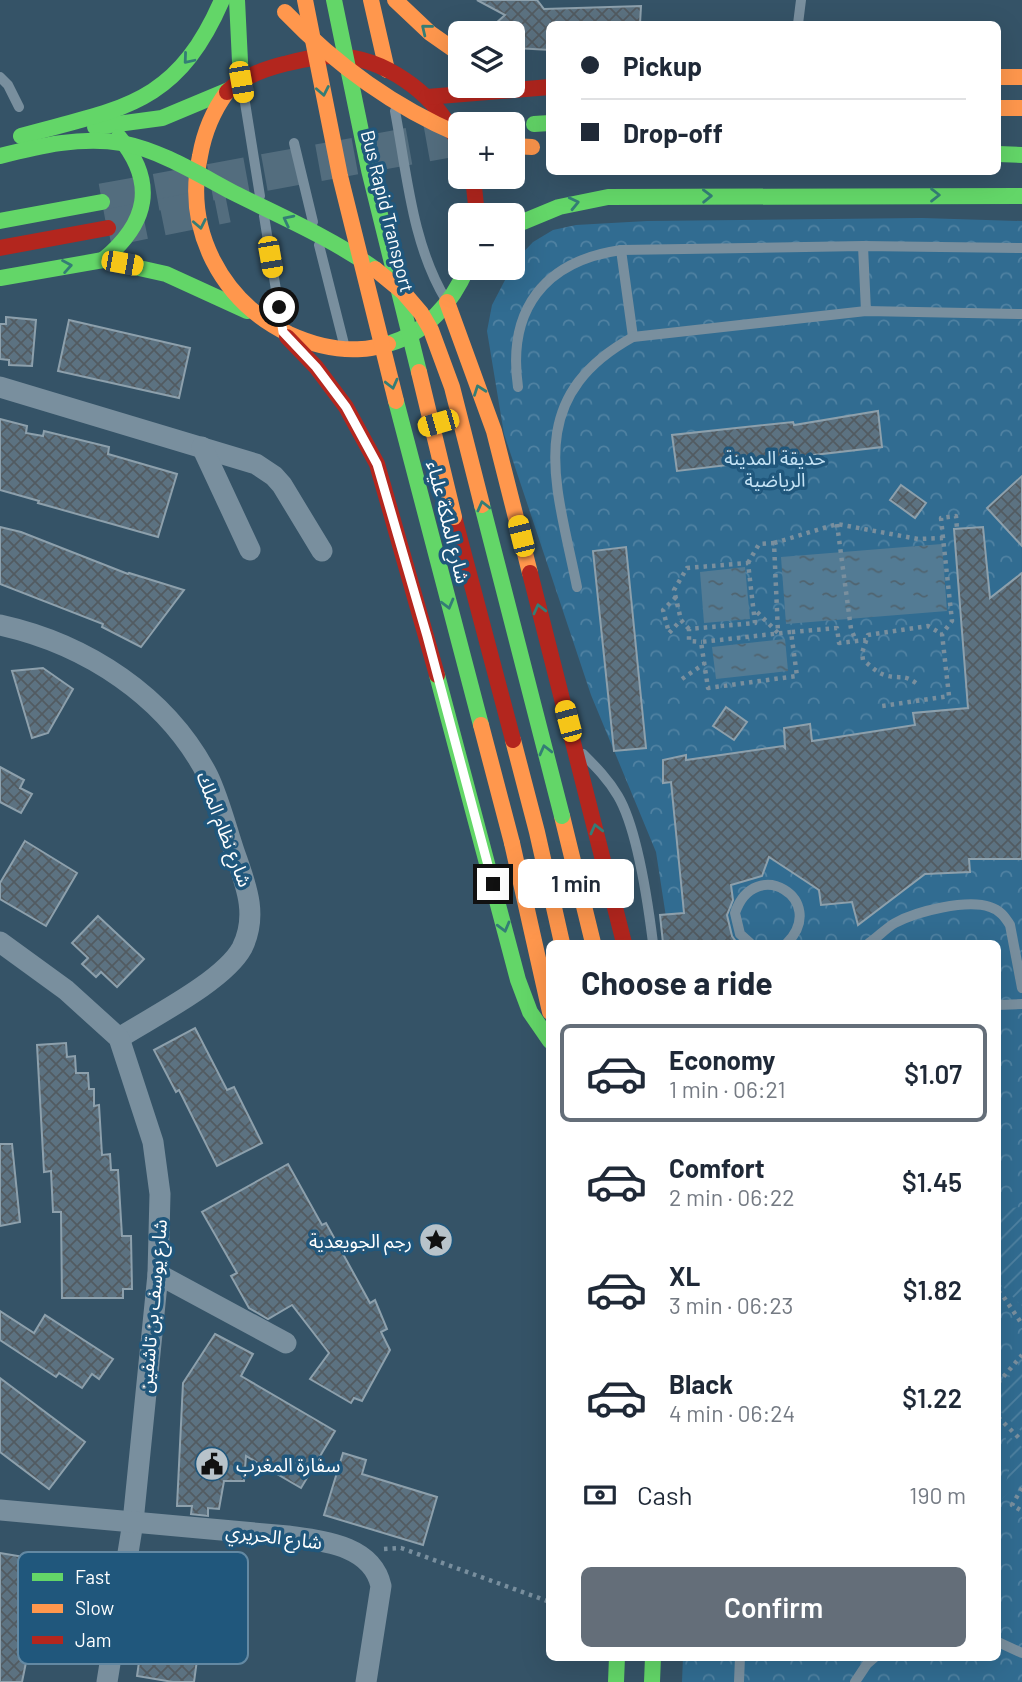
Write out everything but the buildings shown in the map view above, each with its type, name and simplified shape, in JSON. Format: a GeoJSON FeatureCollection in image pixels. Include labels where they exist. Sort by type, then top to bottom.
{"type":"FeatureCollection","features":[{"type":"Feature","properties":{"kind":"main road"},"geometry":{"type":"LineString","coordinates":[[4,141],[123,106],[160,88],[189,60],[212,25],[222,0]]}},
{"type":"Feature","properties":{"kind":"main road"},"geometry":{"type":"LineString","coordinates":[[237,0],[235,86],[209,122],[197,159],[195,197],[202,235],[216,267],[236,295],[283,332],[316,367],[346,407],[377,464],[427,636],[518,980],[530,1012],[546,1035]]}},
{"type":"Feature","properties":{"kind":"main road"},"geometry":{"type":"LineString","coordinates":[[276,0],[307,36],[357,78],[412,113],[448,130]]}},
{"type":"Feature","properties":{"kind":"main road","name":"شارع الملكة علياء"},"geometry":{"type":"LineString","coordinates":[[305,0],[340,176],[427,523],[512,844],[546,994]]}},
{"type":"Feature","properties":{"kind":"main road","name":"شارع الملكة علياء"},"geometry":{"type":"LineString","coordinates":[[334,0],[372,183],[454,517],[537,832],[561,940]]}},
{"type":"Feature","properties":{"kind":"main road"},"geometry":{"type":"LineString","coordinates":[[371,0],[387,70]]}},
{"type":"Feature","properties":{"kind":"main road"},"geometry":{"type":"LineString","coordinates":[[395,0],[430,33],[448,46]]}},
{"type":"Feature","properties":{"kind":"main road"},"geometry":{"type":"LineString","coordinates":[[4,141],[162,118],[286,62],[333,54],[370,62],[387,70],[428,97],[448,123]]}},
{"type":"Feature","properties":{"kind":"main road"},"geometry":{"type":"LineString","coordinates":[[1001,77],[1022,77]]}},
{"type":"Feature","properties":{"kind":"main road"},"geometry":{"type":"LineString","coordinates":[[525,79],[546,84]]}},
{"type":"Feature","properties":{"kind":"main road"},"geometry":{"type":"LineString","coordinates":[[428,97],[546,85]]}},
{"type":"Feature","properties":{"kind":"main road"},"geometry":{"type":"LineString","coordinates":[[1001,107],[1022,108]]}},
{"type":"Feature","properties":{"kind":"main road"},"geometry":{"type":"LineString","coordinates":[[99,127],[119,137],[134,155],[144,192],[139,219],[133,232],[125,243],[103,260]]}},
{"type":"Feature","properties":{"kind":"main road"},"geometry":{"type":"LineString","coordinates":[[0,156],[73,143],[104,142],[137,147],[333,243],[380,273],[402,291],[422,315],[452,387],[592,940]]}},
{"type":"Feature","properties":{"kind":"main road"},"geometry":{"type":"LineString","coordinates":[[525,145],[545,143]]}},
{"type":"Feature","properties":{"kind":"main road"},"geometry":{"type":"LineString","coordinates":[[1001,154],[1022,155]]}},
{"type":"Feature","properties":{"kind":"main road"},"geometry":{"type":"LineString","coordinates":[[525,222],[548,209],[608,197],[1022,196]]}},
{"type":"Feature","properties":{"kind":"main road"},"geometry":{"type":"LineString","coordinates":[[0,221],[102,202]]}},
{"type":"Feature","properties":{"kind":"main road"},"geometry":{"type":"LineString","coordinates":[[0,248],[108,228]]}},
{"type":"Feature","properties":{"kind":"main road"},"geometry":{"type":"LineString","coordinates":[[0,278],[103,260],[166,274],[263,318]]}},
{"type":"Feature","properties":{"kind":"main road"},"geometry":{"type":"LineString","coordinates":[[283,332],[313,344],[345,349],[375,349],[404,340],[429,324],[460,280]]}},
{"type":"Feature","properties":{"kind":"main road"},"geometry":{"type":"LineString","coordinates":[[447,302],[494,431],[623,940]]}},
{"type":"Feature","properties":{"kind":"main road"},"geometry":{"type":"LineString","coordinates":[[458,330],[466,310]]}},
{"type":"Feature","properties":{"kind":"main road"},"geometry":{"type":"LineString","coordinates":[[377,464],[388,449],[420,428],[457,422],[494,431]]}},
{"type":"Feature","properties":{"kind":"main road"},"geometry":{"type":"LineString","coordinates":[[616,1682],[617,1661]]}},
{"type":"Feature","properties":{"kind":"main road"},"geometry":{"type":"LineString","coordinates":[[652,1682],[653,1661]]}},
{"type":"Feature","properties":{"kind":"street"},"geometry":{"type":"LineString","coordinates":[[0,387],[256,464],[274,477],[322,551]]}},
{"type":"Feature","properties":{"kind":"street"},"geometry":{"type":"LineString","coordinates":[[202,447],[250,550]]}},
{"type":"Feature","properties":{"kind":"street","name":"شارع نظام الملك"},"geometry":{"type":"LineString","coordinates":[[0,625],[67,646],[110,669],[149,699],[182,735],[208,776],[250,895],[250,922],[242,948],[226,969],[119,1038]]}},
{"type":"Feature","properties":{"kind":"street","name":"شارع يوسف بن تاشفين"},"geometry":{"type":"LineString","coordinates":[[0,942],[66,990],[119,1038],[153,1142],[160,1194],[158,1274],[128,1552]]}},
{"type":"Feature","properties":{"kind":"street"},"geometry":{"type":"LineString","coordinates":[[158,1274],[286,1343]]}},
{"type":"Feature","properties":{"kind":"street","name":"شارع الحريري"},"geometry":{"type":"LineString","coordinates":[[0,1510],[288,1536],[327,1542],[352,1551],[371,1562],[382,1586],[366,1682]]}},
{"type":"Feature","properties":{"kind":"street","name":"شارع يوسف بن تاشفين"},"geometry":{"type":"LineString","coordinates":[[107,1682],[110,1664]]}},
{"type":"Feature","properties":{"kind":"lane"},"geometry":{"type":"LineString","coordinates":[[798,21],[801,0]]}},
{"type":"Feature","properties":{"kind":"lane","name":"Bus Rapid Transport"},"geometry":{"type":"LineString","coordinates":[[333,54],[394,307],[391,322],[345,349]]}},
{"type":"Feature","properties":{"kind":"lane"},"geometry":{"type":"LineString","coordinates":[[387,70],[421,246],[432,277],[447,302]]}},
{"type":"Feature","properties":{"kind":"lane"},"geometry":{"type":"LineString","coordinates":[[0,77],[8,85],[19,107]]}},
{"type":"Feature","properties":{"kind":"lane"},"geometry":{"type":"LineString","coordinates":[[235,86],[283,332]]}},
{"type":"Feature","properties":{"kind":"lane"},"geometry":{"type":"LineString","coordinates":[[293,143],[345,349]]}},
{"type":"Feature","properties":{"kind":"lane"},"geometry":{"type":"LineString","coordinates":[[863,246],[866,312]]}},
{"type":"Feature","properties":{"kind":"lane"},"geometry":{"type":"LineString","coordinates":[[518,387],[514,363],[516,338],[536,293],[553,276],[574,262],[597,253],[621,250],[863,246],[1022,248]]}},
{"type":"Feature","properties":{"kind":"lane"},"geometry":{"type":"LineString","coordinates":[[621,250],[633,337]]}},
{"type":"Feature","properties":{"kind":"lane"},"geometry":{"type":"LineString","coordinates":[[577,587],[554,468],[554,445],[567,401],[579,381],[594,363],[612,349],[633,337],[866,312],[1022,314]]}},
{"type":"Feature","properties":{"kind":"lane"},"geometry":{"type":"LineString","coordinates":[[575,747],[604,774],[627,814],[648,902],[653,940]]}},
{"type":"Feature","properties":{"kind":"lane"},"geometry":{"type":"LineString","coordinates":[[747,940],[740,933],[736,913],[746,893],[765,884],[785,889],[799,906],[799,926],[789,940]]}},
{"type":"Feature","properties":{"kind":"lane"},"geometry":{"type":"LineString","coordinates":[[873,940],[893,924],[926,911],[970,905],[989,906],[998,910],[1010,925],[1022,988]]}},
{"type":"Feature","properties":{"kind":"lane"},"geometry":{"type":"LineString","coordinates":[[1001,1005],[1022,1004]]}},
{"type":"Feature","properties":{"kind":"lane"},"geometry":{"type":"LineString","coordinates":[[1001,1643],[1022,1653]]}},
{"type":"Feature","properties":{"kind":"lane"},"geometry":{"type":"LineString","coordinates":[[739,1682],[740,1661]]}},
{"type":"Feature","properties":{"kind":"lane"},"geometry":{"type":"LineString","coordinates":[[855,1682],[870,1661]]}},
{"type":"Feature","properties":{"kind":"path"},"geometry":{"type":"LineString","coordinates":[[882,706],[949,696],[942,634],[952,621],[941,518],[956,516],[957,529]]}},
{"type":"Feature","properties":{"kind":"path"},"geometry":{"type":"LineString","coordinates":[[837,524],[851,629],[856,641]]}},
{"type":"Feature","properties":{"kind":"path"},"geometry":{"type":"LineString","coordinates":[[688,629],[755,623],[748,563],[759,544],[774,543],[837,524],[918,539],[943,538]]}},
{"type":"Feature","properties":{"kind":"path"},"geometry":{"type":"LineString","coordinates":[[774,543],[778,633]]}},
{"type":"Feature","properties":{"kind":"path"},"geometry":{"type":"LineString","coordinates":[[748,563],[687,568],[679,578],[674,590],[681,620],[688,629],[689,641],[702,642],[837,628],[839,643],[866,640]]}},
{"type":"Feature","properties":{"kind":"path"},"geometry":{"type":"LineString","coordinates":[[676,597],[663,610],[669,633],[681,620]]}},
{"type":"Feature","properties":{"kind":"path"},"geometry":{"type":"LineString","coordinates":[[754,610],[778,633]]}},
{"type":"Feature","properties":{"kind":"path"},"geometry":{"type":"LineString","coordinates":[[916,683],[906,676],[882,674],[863,660],[862,653],[868,635],[928,626],[942,634]]}},
{"type":"Feature","properties":{"kind":"path"},"geometry":{"type":"LineString","coordinates":[[702,642],[708,688],[797,676],[791,632]]}},
{"type":"Feature","properties":{"kind":"path"},"geometry":{"type":"LineString","coordinates":[[682,679],[705,663]]}},
{"type":"Feature","properties":{"kind":"path"},"geometry":{"type":"LineString","coordinates":[[1001,1294],[1022,1324]]}},
{"type":"Feature","properties":{"kind":"path"},"geometry":{"type":"LineString","coordinates":[[1001,1380],[1022,1355]]}},
{"type":"Feature","properties":{"kind":"path"},"geometry":{"type":"LineString","coordinates":[[1001,1420],[1022,1441]]}},
{"type":"Feature","properties":{"kind":"path"},"geometry":{"type":"LineString","coordinates":[[1022,1488],[1012,1504],[1022,1511]]}},
{"type":"Feature","properties":{"kind":"path"},"geometry":{"type":"LineString","coordinates":[[352,1551],[401,1548],[546,1601]]}},
{"type":"Feature","properties":{"kind":"green space","name":"حديقة المدينة الرياضية"},"geometry":{"type":"Polygon","coordinates":[[[922,218],[1022,221],[1022,1682],[682,1682],[683,1661],[1001,1661],[1001,940],[670,940],[656,852],[591,695],[504,434],[487,331],[492,305],[505,280],[525,280],[525,250],[533,242],[553,230],[576,225],[647,221],[922,218]]]}},
{"type":"Feature","properties":{"kind":"green space"},"geometry":{"type":"Polygon","coordinates":[[[1022,1207],[1022,1306],[1001,1285],[1001,1209],[1022,1207]]]}},
{"type":"Feature","properties":{"kind":"green space"},"geometry":{"type":"Polygon","coordinates":[[[1022,1363],[1022,1432],[1001,1412],[1001,1387],[1022,1363]]]}},
{"type":"Feature","properties":{"kind":"green space"},"geometry":{"type":"Polygon","coordinates":[[[1005,1435],[1022,1447],[1022,1477],[1002,1499],[1011,1462],[1005,1435]]]}},
{"type":"Feature","properties":{"kind":"water"},"geometry":{"type":"Polygon","coordinates":[[[942,544],[947,611],[786,624],[781,557],[942,544]]]}},
{"type":"Feature","properties":{"kind":"water"},"geometry":{"type":"Polygon","coordinates":[[[745,567],[750,619],[704,623],[700,572],[745,567]]]}},
{"type":"Feature","properties":{"kind":"water"},"geometry":{"type":"Polygon","coordinates":[[[785,639],[788,671],[716,679],[712,647],[785,639]]]}},
{"type":"Feature","properties":{"kind":"tunnel"},"geometry":{"type":"LineString","coordinates":[[102,202],[448,139]]}},
{"type":"Feature","properties":{"kind":"tunnel"},"geometry":{"type":"LineString","coordinates":[[108,228],[227,204]]}},
{"type":"Feature","properties":{"kind":"traffic: fast"},"geometry":{"type":"LineString","coordinates":[[21,136],[117,109],[165,82],[185,62],[204,35],[222,0]]}},
{"type":"Feature","properties":{"kind":"traffic: fast"},"geometry":{"type":"LineString","coordinates":[[237,0],[241,82]]}},
{"type":"Feature","properties":{"kind":"traffic: fast"},"geometry":{"type":"LineString","coordinates":[[334,0],[369,170],[419,372]]}},
{"type":"Feature","properties":{"kind":"traffic: fast"},"geometry":{"type":"LineString","coordinates":[[95,127],[162,118],[229,90]]}},
{"type":"Feature","properties":{"kind":"traffic: fast"},"geometry":{"type":"LineString","coordinates":[[534,124],[546,123]]}},
{"type":"Feature","properties":{"kind":"traffic: fast"},"geometry":{"type":"LineString","coordinates":[[103,260],[130,232],[142,202],[143,186],[139,170],[119,137]]}},
{"type":"Feature","properties":{"kind":"traffic: fast"},"geometry":{"type":"LineString","coordinates":[[0,156],[76,141],[107,141],[137,147],[180,164],[306,228],[375,269]]}},
{"type":"Feature","properties":{"kind":"traffic: fast"},"geometry":{"type":"LineString","coordinates":[[1001,154],[1022,155]]}},
{"type":"Feature","properties":{"kind":"traffic: fast"},"geometry":{"type":"LineString","coordinates":[[525,221],[559,207],[608,197],[1022,196]]}},
{"type":"Feature","properties":{"kind":"traffic: fast"},"geometry":{"type":"LineString","coordinates":[[0,221],[102,202]]}},
{"type":"Feature","properties":{"kind":"traffic: fast"},"geometry":{"type":"LineString","coordinates":[[0,278],[103,260],[166,274],[247,311]]}},
{"type":"Feature","properties":{"kind":"traffic: fast"},"geometry":{"type":"LineString","coordinates":[[388,344],[426,324],[445,305],[461,280]]}},
{"type":"Feature","properties":{"kind":"traffic: fast"},"geometry":{"type":"LineString","coordinates":[[396,401],[481,725]]}},
{"type":"Feature","properties":{"kind":"traffic: fast"},"geometry":{"type":"LineString","coordinates":[[482,505],[562,816]]}},
{"type":"Feature","properties":{"kind":"traffic: fast"},"geometry":{"type":"LineString","coordinates":[[437,675],[518,980],[530,1012],[546,1035]]}},
{"type":"Feature","properties":{"kind":"traffic: fast"},"geometry":{"type":"LineString","coordinates":[[616,1682],[617,1661]]}},
{"type":"Feature","properties":{"kind":"traffic: fast"},"geometry":{"type":"LineString","coordinates":[[652,1682],[653,1661]]}},
{"type":"Feature","properties":{"kind":"traffic: slow"},"geometry":{"type":"LineString","coordinates":[[305,0],[340,176],[396,401]]}},
{"type":"Feature","properties":{"kind":"traffic: slow"},"geometry":{"type":"LineString","coordinates":[[371,0],[387,70]]}},
{"type":"Feature","properties":{"kind":"traffic: slow"},"geometry":{"type":"LineString","coordinates":[[395,0],[430,33],[448,46]]}},
{"type":"Feature","properties":{"kind":"traffic: slow"},"geometry":{"type":"LineString","coordinates":[[285,12],[345,67],[388,97],[448,130]]}},
{"type":"Feature","properties":{"kind":"traffic: slow"},"geometry":{"type":"LineString","coordinates":[[1001,77],[1022,77]]}},
{"type":"Feature","properties":{"kind":"traffic: slow"},"geometry":{"type":"LineString","coordinates":[[227,92],[207,131],[196,184],[203,236],[227,283],[244,303],[265,320],[297,338],[343,349],[388,344]]}},
{"type":"Feature","properties":{"kind":"traffic: slow"},"geometry":{"type":"LineString","coordinates":[[1001,108],[1022,108]]}},
{"type":"Feature","properties":{"kind":"traffic: slow"},"geometry":{"type":"LineString","coordinates":[[525,147],[532,147]]}},
{"type":"Feature","properties":{"kind":"traffic: slow"},"geometry":{"type":"LineString","coordinates":[[375,269],[403,292],[431,330],[452,387],[482,505]]}},
{"type":"Feature","properties":{"kind":"traffic: slow"},"geometry":{"type":"LineString","coordinates":[[447,302],[494,431],[530,573]]}},
{"type":"Feature","properties":{"kind":"traffic: slow"},"geometry":{"type":"LineString","coordinates":[[419,372],[454,517]]}},
{"type":"Feature","properties":{"kind":"traffic: slow"},"geometry":{"type":"LineString","coordinates":[[481,725],[512,843]]}},
{"type":"Feature","properties":{"kind":"traffic: slow"},"geometry":{"type":"LineString","coordinates":[[513,740],[561,940]]}},
{"type":"Feature","properties":{"kind":"traffic: slow"},"geometry":{"type":"LineString","coordinates":[[562,816],[592,940]]}},
{"type":"Feature","properties":{"kind":"traffic: slow"},"geometry":{"type":"LineString","coordinates":[[512,843],[546,994]]}},
{"type":"Feature","properties":{"kind":"traffic: jam"},"geometry":{"type":"LineString","coordinates":[[227,92],[254,74],[284,64],[324,56],[355,58],[389,70],[405,80],[433,104],[448,125]]}},
{"type":"Feature","properties":{"kind":"traffic: jam"},"geometry":{"type":"LineString","coordinates":[[427,97],[546,87]]}},
{"type":"Feature","properties":{"kind":"traffic: jam"},"geometry":{"type":"LineString","coordinates":[[474,189],[476,203]]}},
{"type":"Feature","properties":{"kind":"traffic: jam"},"geometry":{"type":"LineString","coordinates":[[0,248],[108,228]]}},
{"type":"Feature","properties":{"kind":"traffic: jam"},"geometry":{"type":"LineString","coordinates":[[287,337],[316,367],[346,407],[377,464],[437,675]]}},
{"type":"Feature","properties":{"kind":"traffic: jam"},"geometry":{"type":"LineString","coordinates":[[454,517],[513,740]]}},
{"type":"Feature","properties":{"kind":"traffic: jam"},"geometry":{"type":"LineString","coordinates":[[530,573],[623,940]]}},
{"type":"Feature","properties":{"kind":"place","name":"رجم الجويعدية"},"geometry":{"type":"Point","coordinates":[436,1240]}},
{"type":"Feature","properties":{"kind":"place","name":"سفارة المغرب"},"geometry":{"type":"Point","coordinates":[212,1464]}},
{"type":"Feature","properties":{"kind":"route"},"geometry":{"type":"LineString","coordinates":[[279,307],[283,332],[316,367],[346,407],[377,464],[427,636],[493,884]]}}]}
